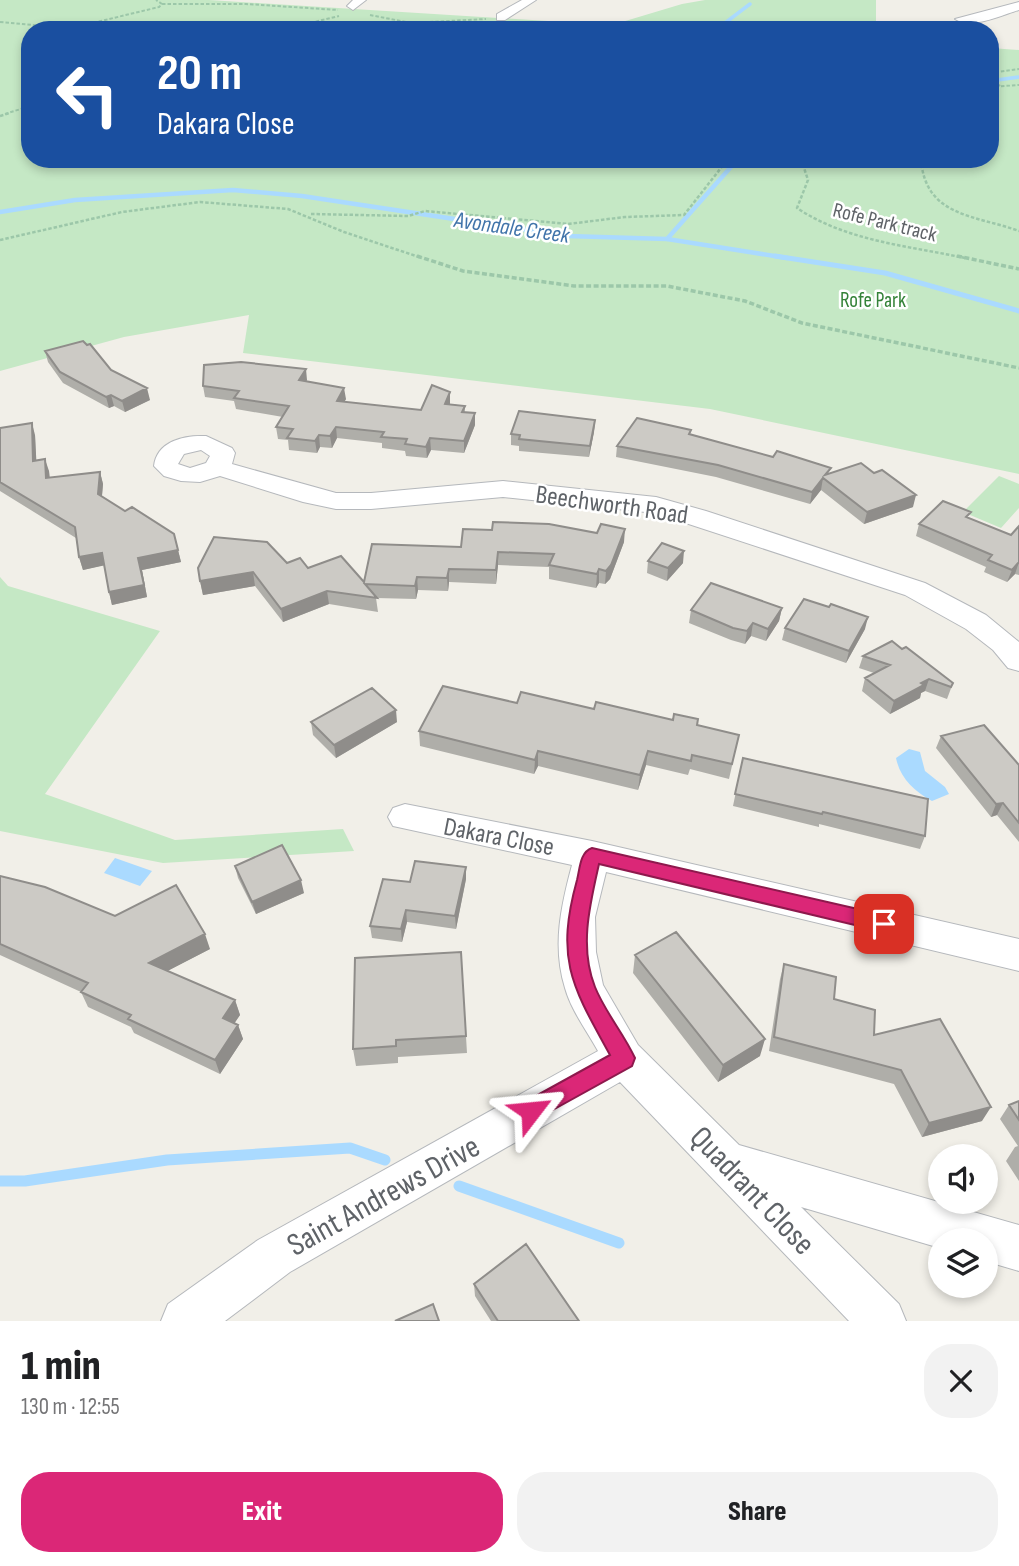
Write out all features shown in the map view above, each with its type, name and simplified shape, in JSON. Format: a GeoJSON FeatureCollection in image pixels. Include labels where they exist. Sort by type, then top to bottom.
{"type":"FeatureCollection","features":[{"type":"Feature","properties":{"kind":"street"},"geometry":{"type":"LineString","coordinates":[[501,17],[530,0]]}},
{"type":"Feature","properties":{"kind":"street"},"geometry":{"type":"LineString","coordinates":[[961,19],[985,17],[1019,6]]}},
{"type":"Feature","properties":{"kind":"street","name":"Beechworth Road"},"geometry":{"type":"LineString","coordinates":[[216,467],[312,497],[336,501],[371,501],[503,489],[656,505],[697,516],[915,589],[976,622],[1019,661]]}},
{"type":"Feature","properties":{"kind":"street","name":"Dakara Close"},"geometry":{"type":"LineString","coordinates":[[405,817],[592,855],[1019,955]]}},
{"type":"Feature","properties":{"kind":"street","name":"Dakara Close"},"geometry":{"type":"LineString","coordinates":[[592,855],[577,917],[577,952],[584,989],[624,1058]]}},
{"type":"Feature","properties":{"kind":"street","name":"Quadrant Close"},"geometry":{"type":"LineString","coordinates":[[624,1058],[882,1321]]}},
{"type":"Feature","properties":{"kind":"street","name":"Saint Andrews Drive"},"geometry":{"type":"LineString","coordinates":[[185,1321],[275,1256],[624,1058]]}},
{"type":"Feature","properties":{"kind":"street"},"geometry":{"type":"LineString","coordinates":[[727,1163],[1019,1248]]}},
{"type":"Feature","properties":{"kind":"path"},"geometry":{"type":"LineString","coordinates":[[156,0],[162,4]]}},
{"type":"Feature","properties":{"kind":"path"},"geometry":{"type":"LineString","coordinates":[[106,21],[162,4],[354,5],[405,21]]}},
{"type":"Feature","properties":{"kind":"path"},"geometry":{"type":"LineString","coordinates":[[317,21],[329,20],[354,5]]}},
{"type":"Feature","properties":{"kind":"path"},"geometry":{"type":"LineString","coordinates":[[441,21],[501,17]]}},
{"type":"Feature","properties":{"kind":"path"},"geometry":{"type":"LineString","coordinates":[[0,22],[21,24]]}},
{"type":"Feature","properties":{"kind":"path"},"geometry":{"type":"LineString","coordinates":[[999,74],[1019,69]]}},
{"type":"Feature","properties":{"kind":"path"},"geometry":{"type":"LineString","coordinates":[[1001,87],[1019,85]]}},
{"type":"Feature","properties":{"kind":"path"},"geometry":{"type":"LineString","coordinates":[[0,116],[21,109]]}},
{"type":"Feature","properties":{"kind":"path"},"geometry":{"type":"LineString","coordinates":[[306,214],[408,216],[425,211],[568,225],[625,217],[684,215],[721,168]]}},
{"type":"Feature","properties":{"kind":"path","name":"Rofe Park track"},"geometry":{"type":"LineString","coordinates":[[804,168],[808,180],[797,208],[812,218],[844,232],[1019,270]]}},
{"type":"Feature","properties":{"kind":"path","name":"Rofe Park track"},"geometry":{"type":"LineString","coordinates":[[921,168],[920,178],[929,195],[961,214],[1019,231]]}},
{"type":"Feature","properties":{"kind":"path"},"geometry":{"type":"LineString","coordinates":[[0,240],[122,212],[200,202],[288,209],[306,214],[344,232],[463,271],[574,286],[667,286],[745,301],[802,323],[1019,368]]}},
{"type":"Feature","properties":{"kind":"green space","name":"Rofe Park"},"geometry":{"type":"Polygon","coordinates":[[[0,0],[209,0],[548,21],[21,21],[21,168],[999,168],[999,49],[1019,50],[1019,474],[710,409],[243,353],[249,315],[124,337],[0,371],[0,0]]]}},
{"type":"Feature","properties":{"kind":"green space","name":"Rofe Park"},"geometry":{"type":"Polygon","coordinates":[[[705,0],[876,0],[876,21],[625,21],[705,0]]]}},
{"type":"Feature","properties":{"kind":"green space"},"geometry":{"type":"Polygon","coordinates":[[[999,476],[1019,484],[1019,508],[1001,528],[963,512],[999,476]]]}},
{"type":"Feature","properties":{"kind":"green space"},"geometry":{"type":"Polygon","coordinates":[[[0,577],[8,586],[160,631],[45,794],[175,840],[343,829],[354,851],[163,863],[0,831],[0,577]]]}},
{"type":"Feature","properties":{"kind":"water"},"geometry":{"type":"Polygon","coordinates":[[[909,749],[920,752],[925,771],[945,787],[949,794],[932,801],[909,783],[896,758],[909,749]]]}},
{"type":"Feature","properties":{"kind":"water"},"geometry":{"type":"Polygon","coordinates":[[[115,858],[152,871],[140,886],[104,873],[115,858]]]}},
{"type":"Feature","properties":{"kind":"building"},"geometry":{"type":"Polygon","coordinates":[[[83,341],[87,345],[90,344],[111,370],[147,388],[122,401],[111,395],[106,397],[60,372],[45,351],[83,341]]]}},
{"type":"Feature","properties":{"kind":"building"},"geometry":{"type":"Polygon","coordinates":[[[241,362],[306,369],[299,380],[344,388],[337,401],[421,410],[432,385],[450,392],[445,404],[465,406],[462,412],[475,413],[464,441],[430,438],[426,447],[405,444],[407,439],[381,437],[384,432],[336,427],[330,436],[319,435],[315,441],[287,438],[293,429],[276,427],[289,406],[234,398],[239,391],[203,386],[204,365],[241,362]]]}},
{"type":"Feature","properties":{"kind":"building"},"geometry":{"type":"Polygon","coordinates":[[[519,411],[595,420],[590,446],[519,439],[520,435],[511,434],[519,411]]]}},
{"type":"Feature","properties":{"kind":"building"},"geometry":{"type":"Polygon","coordinates":[[[637,418],[691,430],[689,434],[773,457],[777,451],[831,468],[825,475],[861,463],[874,473],[882,470],[916,495],[867,512],[823,478],[812,492],[718,465],[617,446],[637,418]]]}},
{"type":"Feature","properties":{"kind":"building"},"geometry":{"type":"Polygon","coordinates":[[[32,423],[33,461],[45,459],[46,478],[100,472],[98,494],[125,511],[132,507],[174,534],[178,550],[138,558],[144,585],[109,592],[102,553],[79,557],[75,527],[0,482],[0,428],[32,423]]]}},
{"type":"Feature","properties":{"kind":"building"},"geometry":{"type":"Polygon","coordinates":[[[943,501],[971,512],[966,517],[1011,535],[1019,526],[1019,562],[1012,570],[988,560],[992,555],[919,524],[943,501]]]}},
{"type":"Feature","properties":{"kind":"building"},"geometry":{"type":"Polygon","coordinates":[[[493,522],[549,524],[597,533],[601,524],[625,529],[611,565],[606,571],[599,569],[597,574],[549,565],[554,554],[498,552],[496,570],[449,569],[447,578],[417,577],[415,586],[365,584],[377,598],[327,591],[281,609],[253,572],[200,581],[198,568],[214,537],[267,542],[287,563],[300,558],[308,568],[341,556],[364,582],[372,544],[461,547],[463,529],[492,530],[493,522]]]}},
{"type":"Feature","properties":{"kind":"building"},"geometry":{"type":"Polygon","coordinates":[[[662,543],[684,551],[668,568],[648,561],[662,543]]]}},
{"type":"Feature","properties":{"kind":"building"},"geometry":{"type":"Polygon","coordinates":[[[711,583],[782,608],[768,629],[753,623],[747,631],[733,628],[691,610],[711,583]]]}},
{"type":"Feature","properties":{"kind":"building"},"geometry":{"type":"Polygon","coordinates":[[[804,599],[829,607],[831,604],[868,617],[849,651],[785,628],[804,599]]]}},
{"type":"Feature","properties":{"kind":"building"},"geometry":{"type":"Polygon","coordinates":[[[892,641],[902,649],[906,647],[953,683],[951,687],[929,679],[921,683],[924,685],[894,701],[865,678],[890,665],[863,656],[892,641]]]}},
{"type":"Feature","properties":{"kind":"building"},"geometry":{"type":"Polygon","coordinates":[[[443,686],[517,703],[521,692],[594,709],[596,702],[673,720],[674,714],[698,719],[697,725],[739,735],[732,764],[692,755],[691,761],[648,751],[640,775],[538,751],[535,760],[419,731],[443,686]]]}},
{"type":"Feature","properties":{"kind":"building"},"geometry":{"type":"Polygon","coordinates":[[[372,688],[396,710],[334,745],[311,722],[372,688]]]}},
{"type":"Feature","properties":{"kind":"building"},"geometry":{"type":"Polygon","coordinates":[[[984,725],[1019,765],[1019,823],[1003,803],[996,804],[941,736],[984,725]]]}},
{"type":"Feature","properties":{"kind":"building"},"geometry":{"type":"Polygon","coordinates":[[[743,758],[928,799],[925,836],[735,794],[743,758]]]}},
{"type":"Feature","properties":{"kind":"building"},"geometry":{"type":"Polygon","coordinates":[[[282,845],[301,880],[252,902],[235,866],[282,845]]]}},
{"type":"Feature","properties":{"kind":"building"},"geometry":{"type":"Polygon","coordinates":[[[415,861],[466,867],[455,916],[406,910],[401,929],[370,926],[383,879],[410,882],[415,861]]]}},
{"type":"Feature","properties":{"kind":"building"},"geometry":{"type":"Polygon","coordinates":[[[0,876],[45,887],[115,916],[176,885],[205,934],[149,963],[235,1000],[223,1018],[238,1025],[215,1060],[128,1019],[131,1015],[81,992],[88,983],[0,944],[0,876]]]}},
{"type":"Feature","properties":{"kind":"building"},"geometry":{"type":"Polygon","coordinates":[[[676,932],[765,1039],[723,1065],[635,955],[676,932]]]}},
{"type":"Feature","properties":{"kind":"building"},"geometry":{"type":"Polygon","coordinates":[[[461,952],[466,1036],[396,1040],[396,1046],[353,1049],[355,958],[461,952]]]}},
{"type":"Feature","properties":{"kind":"building"},"geometry":{"type":"Polygon","coordinates":[[[784,964],[836,977],[834,999],[875,1010],[874,1035],[940,1019],[991,1107],[929,1123],[901,1070],[774,1037],[784,964]]]}},
{"type":"Feature","properties":{"kind":"building"},"geometry":{"type":"Polygon","coordinates":[[[1019,1101],[1019,1120],[1009,1105],[1019,1101]]]}},
{"type":"Feature","properties":{"kind":"building"},"geometry":{"type":"Polygon","coordinates":[[[526,1244],[579,1321],[498,1321],[474,1284],[526,1244]]]}},
{"type":"Feature","properties":{"kind":"building"},"geometry":{"type":"Polygon","coordinates":[[[433,1304],[439,1321],[395,1321],[433,1304]]]}},
{"type":"Feature","properties":{"kind":"waterway"},"geometry":{"type":"LineString","coordinates":[[728,21],[750,4]]}},
{"type":"Feature","properties":{"kind":"waterway"},"geometry":{"type":"LineString","coordinates":[[999,80],[1019,77]]}},
{"type":"Feature","properties":{"kind":"waterway"},"geometry":{"type":"LineString","coordinates":[[667,239],[730,168]]}},
{"type":"Feature","properties":{"kind":"waterway","name":"Avondale Creek"},"geometry":{"type":"LineString","coordinates":[[0,212],[75,200],[233,190],[302,196],[567,236],[667,239]]}},
{"type":"Feature","properties":{"kind":"waterway","name":"Avondale Creek"},"geometry":{"type":"LineString","coordinates":[[667,239],[787,258]]}},
{"type":"Feature","properties":{"kind":"waterway","name":"Avondale Creek"},"geometry":{"type":"LineString","coordinates":[[775,256],[885,273],[1019,311]]}},
{"type":"Feature","properties":{"kind":"waterway"},"geometry":{"type":"LineString","coordinates":[[0,1181],[25,1181],[167,1160],[350,1148],[385,1160]]}},
{"type":"Feature","properties":{"kind":"waterway"},"geometry":{"type":"LineString","coordinates":[[459,1186],[619,1243]]}},
{"type":"Feature","properties":{"kind":"route"},"geometry":{"type":"LineString","coordinates":[[531,1111],[624,1058],[584,989],[577,952],[577,917],[592,855],[884,924]]}}]}
